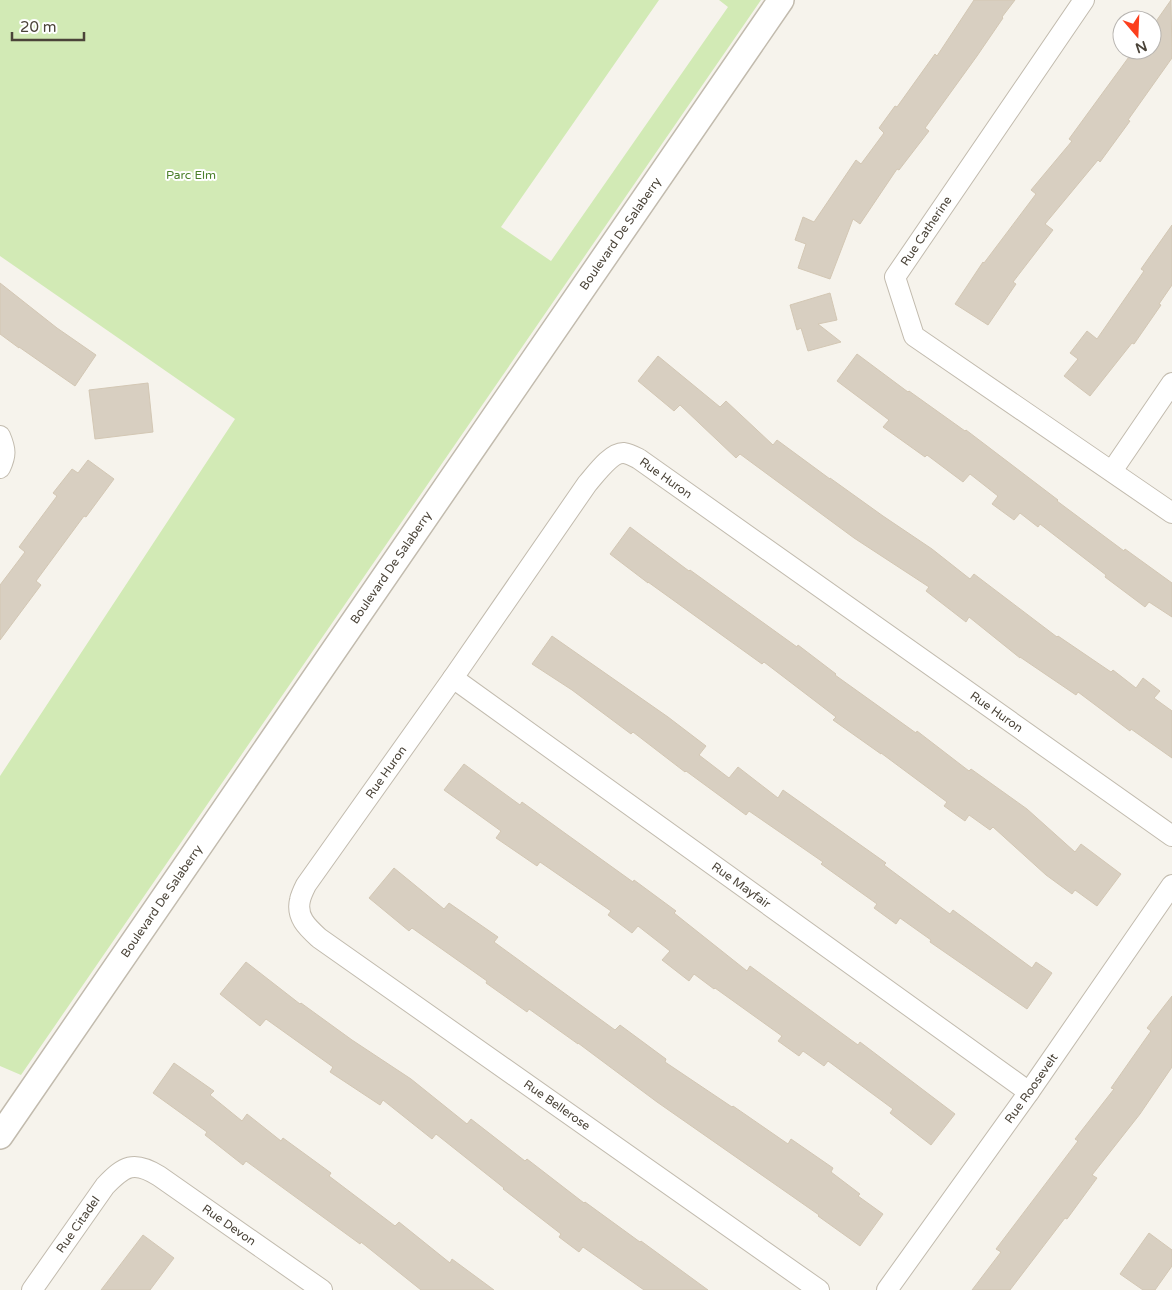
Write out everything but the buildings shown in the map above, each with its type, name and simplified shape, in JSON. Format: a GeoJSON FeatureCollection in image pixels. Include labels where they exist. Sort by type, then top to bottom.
{"type":"FeatureCollection","features":[{"type":"Feature","properties":{"kind":"street","name":"Boulevard De Salaberry"},"geometry":{"type":"LineString","coordinates":[[0,1136],[781,0]]}},
{"type":"Feature","properties":{"kind":"street","name":"Rue Catherine"},"geometry":{"type":"LineString","coordinates":[[1084,0],[895,277],[914,336],[1112,470],[1172,513]]}},
{"type":"Feature","properties":{"kind":"street"},"geometry":{"type":"LineString","coordinates":[[1112,470],[1172,383]]}},
{"type":"Feature","properties":{"kind":"street"},"geometry":{"type":"LineString","coordinates":[[0,436],[4,446],[5,457],[0,468]]}},
{"type":"Feature","properties":{"kind":"street","name":"Rue Huron"},"geometry":{"type":"LineString","coordinates":[[300,915],[300,900],[306,884],[453,678],[587,484],[604,464],[614,456],[622,453],[633,456],[648,465],[1172,836]]}},
{"type":"Feature","properties":{"kind":"street","name":"Rue Mayfair"},"geometry":{"type":"LineString","coordinates":[[453,678],[1029,1092]]}},
{"type":"Feature","properties":{"kind":"street","name":"Rue Roosevelt"},"geometry":{"type":"LineString","coordinates":[[887,1290],[1029,1092],[1172,885]]}},
{"type":"Feature","properties":{"kind":"street","name":"Rue Bellerose"},"geometry":{"type":"LineString","coordinates":[[300,915],[307,927],[319,938],[819,1290]]}},
{"type":"Feature","properties":{"kind":"street","name":"Rue Citadel"},"geometry":{"type":"LineString","coordinates":[[32,1290],[104,1186],[118,1172],[132,1166]]}},
{"type":"Feature","properties":{"kind":"street","name":"Rue Devon"},"geometry":{"type":"LineString","coordinates":[[132,1166],[147,1168],[322,1290]]}},
{"type":"Feature","properties":{"kind":"green space","name":"Parc Elm"},"geometry":{"type":"Polygon","coordinates":[[[0,0],[659,0],[501,227],[551,261],[728,7],[719,0],[761,0],[21,1075],[0,1066],[0,776],[235,419],[0,256],[0,0]]]}}]}
